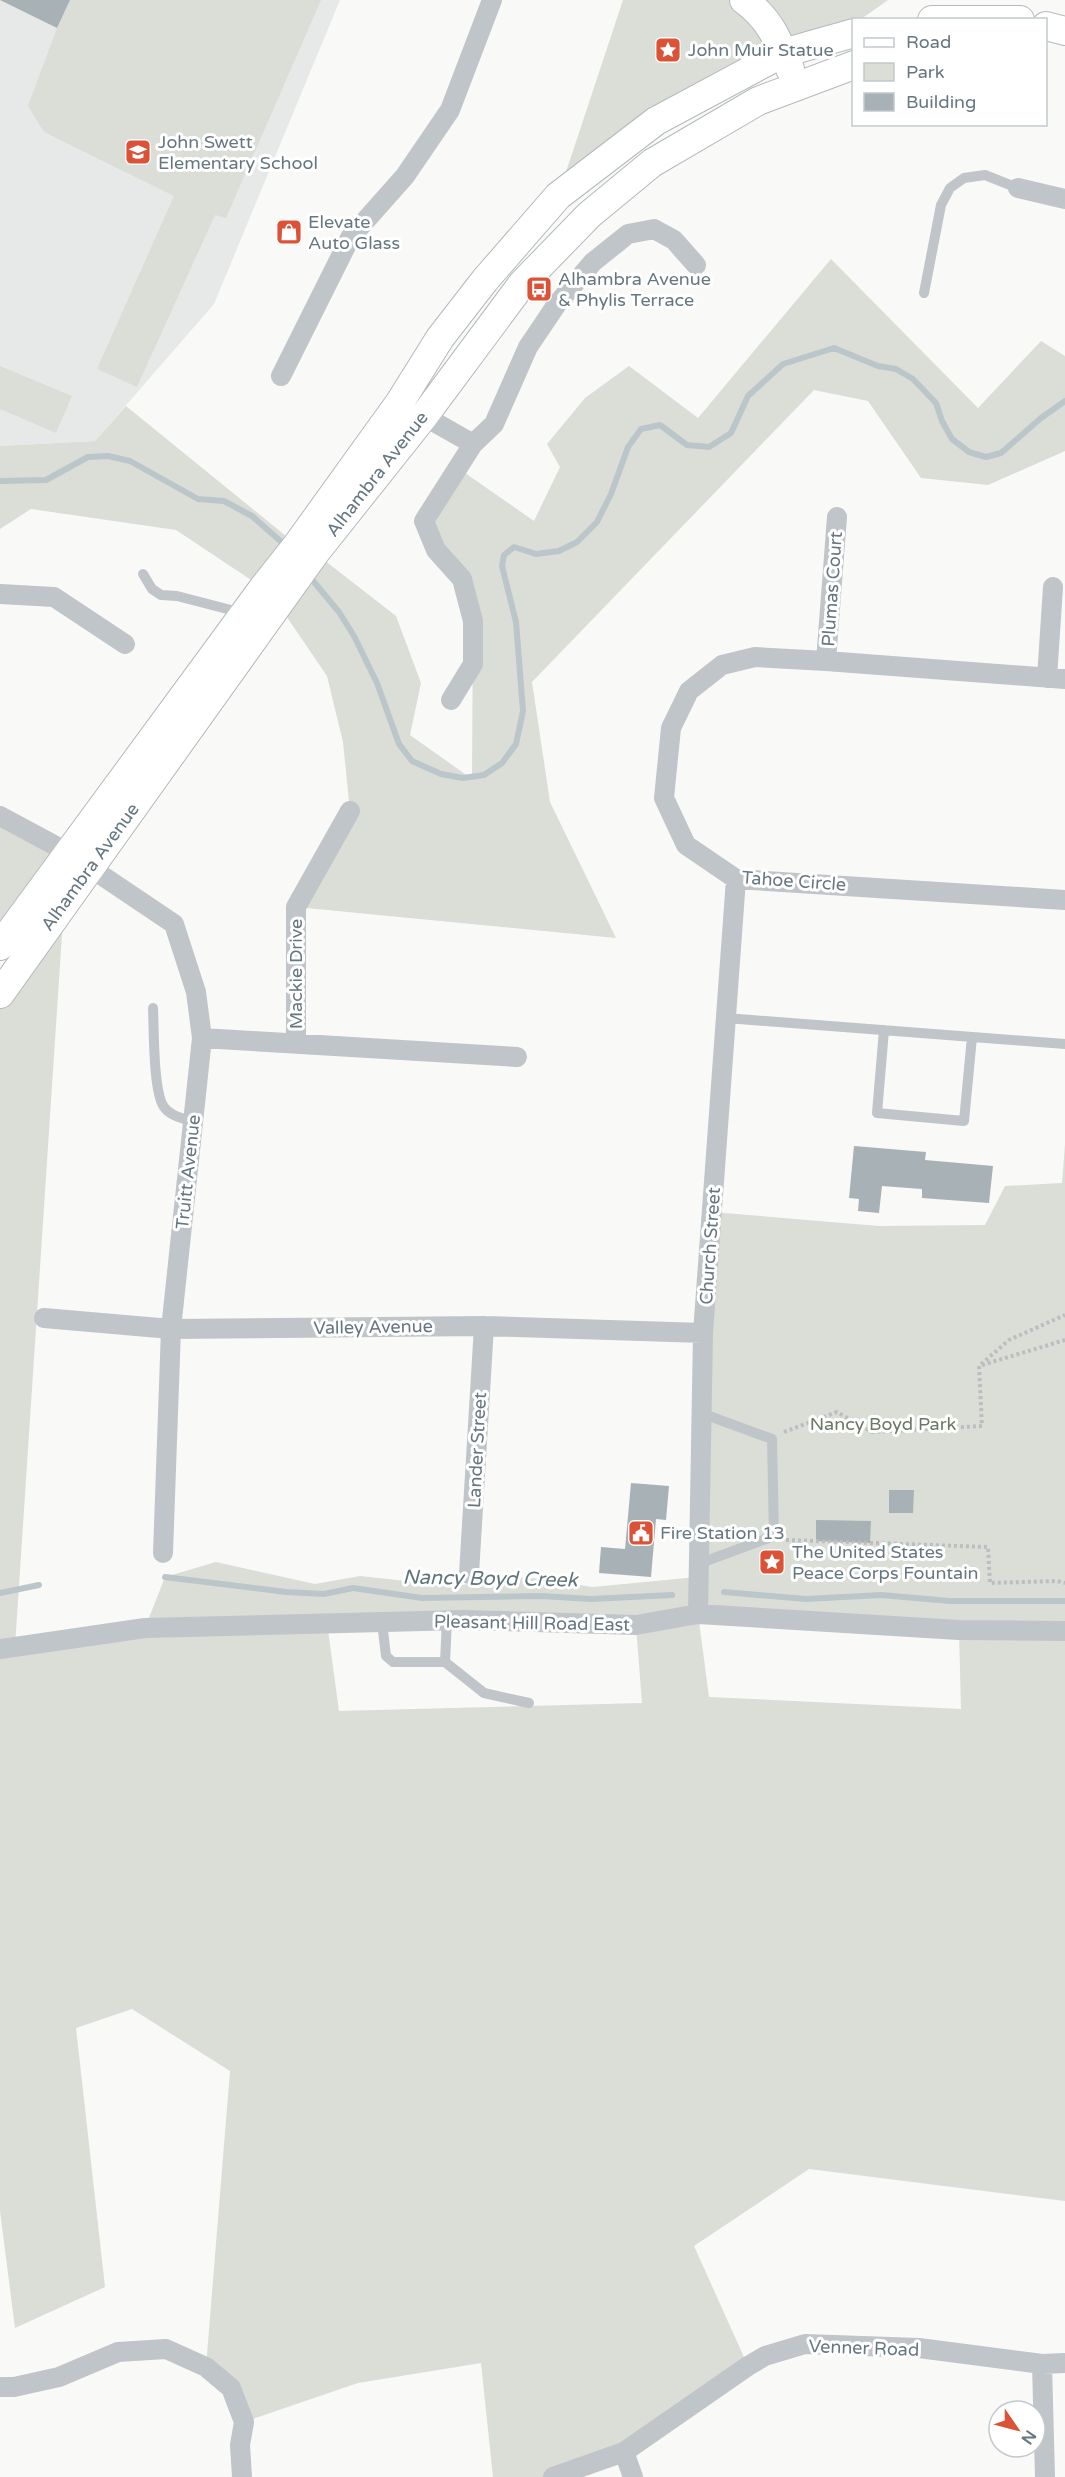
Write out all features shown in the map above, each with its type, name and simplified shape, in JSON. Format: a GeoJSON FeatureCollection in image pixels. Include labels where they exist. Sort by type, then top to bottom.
{"type":"FeatureCollection","features":[{"type":"Feature","properties":{"kind":"main road"},"geometry":{"type":"LineString","coordinates":[[744,0],[775,32],[797,86]]}},
{"type":"Feature","properties":{"kind":"main road"},"geometry":{"type":"LineString","coordinates":[[1047,26],[1065,31]]}},
{"type":"Feature","properties":{"kind":"main road","name":"Alhambra Avenue"},"geometry":{"type":"LineString","coordinates":[[412,409],[440,338],[485,280],[558,196],[656,121],[783,53],[852,34]]}},
{"type":"Feature","properties":{"kind":"main road"},"geometry":{"type":"LineString","coordinates":[[1047,45],[1065,43]]}},
{"type":"Feature","properties":{"kind":"main road","name":"Alhambra Avenue"},"geometry":{"type":"LineString","coordinates":[[0,993],[79,860],[270,596],[412,409],[522,284],[589,215],[652,163],[758,101],[852,66]]}},
{"type":"Feature","properties":{"kind":"main road","name":"Alhambra Avenue"},"geometry":{"type":"LineString","coordinates":[[0,946],[79,860]]}},
{"type":"Feature","properties":{"kind":"street"},"geometry":{"type":"LineString","coordinates":[[281,376],[350,238],[405,176],[450,110],[492,0]]}},
{"type":"Feature","properties":{"kind":"street"},"geometry":{"type":"LineString","coordinates":[[1018,188],[1065,199]]}},
{"type":"Feature","properties":{"kind":"street"},"geometry":{"type":"LineString","coordinates":[[451,700],[473,664],[473,621],[462,579],[436,550],[424,521],[473,444],[494,424],[528,347],[557,304],[593,262],[628,234],[654,229],[674,240],[696,265]]}},
{"type":"Feature","properties":{"kind":"street"},"geometry":{"type":"LineString","coordinates":[[412,409],[473,444]]}},
{"type":"Feature","properties":{"kind":"street","name":"Plumas Court"},"geometry":{"type":"LineString","coordinates":[[826,661],[837,517]]}},
{"type":"Feature","properties":{"kind":"street"},"geometry":{"type":"LineString","coordinates":[[1053,587],[1056,679]]}},
{"type":"Feature","properties":{"kind":"street"},"geometry":{"type":"LineString","coordinates":[[0,594],[54,597],[125,644]]}},
{"type":"Feature","properties":{"kind":"street","name":"Tahoe Circle"},"geometry":{"type":"LineString","coordinates":[[1056,679],[755,657],[722,666],[689,691],[672,728],[664,798],[686,845],[736,879],[1065,900]]}},
{"type":"Feature","properties":{"kind":"street","name":"Mackie Drive"},"geometry":{"type":"LineString","coordinates":[[296,1043],[296,907],[350,811]]}},
{"type":"Feature","properties":{"kind":"street","name":"Truitt Avenue"},"geometry":{"type":"LineString","coordinates":[[0,816],[79,860],[174,924],[196,992],[202,1038],[171,1329],[163,1552]]}},
{"type":"Feature","properties":{"kind":"street","name":"Church Street"},"geometry":{"type":"LineString","coordinates":[[698,1614],[703,1333],[736,879]]}},
{"type":"Feature","properties":{"kind":"street","name":"Mackie Drive"},"geometry":{"type":"LineString","coordinates":[[202,1038],[516,1057]]}},
{"type":"Feature","properties":{"kind":"street","name":"Valley Avenue"},"geometry":{"type":"LineString","coordinates":[[44,1318],[171,1329],[484,1326],[703,1333]]}},
{"type":"Feature","properties":{"kind":"street","name":"Lander Street"},"geometry":{"type":"LineString","coordinates":[[469,1574],[484,1326]]}},
{"type":"Feature","properties":{"kind":"street","name":"Pleasant Hill Road East"},"geometry":{"type":"LineString","coordinates":[[0,1649],[145,1628],[447,1620],[636,1625],[698,1614],[959,1630],[1065,1631]]}},
{"type":"Feature","properties":{"kind":"street","name":"Venner Road"},"geometry":{"type":"LineString","coordinates":[[553,2477],[624,2452],[748,2366],[765,2356],[805,2344],[919,2348],[1041,2364],[1065,2362]]}},
{"type":"Feature","properties":{"kind":"street"},"geometry":{"type":"LineString","coordinates":[[0,2387],[14,2388],[59,2377],[118,2352],[166,2349],[206,2367],[231,2388],[244,2422],[240,2445],[242,2477]]}},
{"type":"Feature","properties":{"kind":"street"},"geometry":{"type":"LineString","coordinates":[[1041,2364],[1045,2477]]}},
{"type":"Feature","properties":{"kind":"street"},"geometry":{"type":"LineString","coordinates":[[624,2452],[633,2477]]}},
{"type":"Feature","properties":{"kind":"lane"},"geometry":{"type":"LineString","coordinates":[[924,293],[941,205],[950,188],[964,178],[985,175],[1018,188]]}},
{"type":"Feature","properties":{"kind":"lane"},"geometry":{"type":"LineString","coordinates":[[143,574],[152,590],[161,595],[177,596],[231,610],[250,624]]}},
{"type":"Feature","properties":{"kind":"lane"},"geometry":{"type":"LineString","coordinates":[[153,1008],[153,1039],[162,1104],[170,1113],[193,1122]]}},
{"type":"Feature","properties":{"kind":"lane"},"geometry":{"type":"LineString","coordinates":[[726,1018],[1065,1044]]}},
{"type":"Feature","properties":{"kind":"lane"},"geometry":{"type":"LineString","coordinates":[[884,1030],[877,1113],[964,1121],[972,1037]]}},
{"type":"Feature","properties":{"kind":"lane"},"geometry":{"type":"LineString","coordinates":[[698,1564],[774,1536],[772,1439],[701,1413]]}},
{"type":"Feature","properties":{"kind":"lane"},"geometry":{"type":"LineString","coordinates":[[445,1662],[447,1620]]}},
{"type":"Feature","properties":{"kind":"lane"},"geometry":{"type":"LineString","coordinates":[[382,1622],[386,1656],[393,1662],[445,1662],[483,1693],[529,1703]]}},
{"type":"Feature","properties":{"kind":"path"},"geometry":{"type":"LineString","coordinates":[[979,1365],[1009,1340],[1065,1315]]}},
{"type":"Feature","properties":{"kind":"path"},"geometry":{"type":"LineString","coordinates":[[979,1365],[1065,1340]]}},
{"type":"Feature","properties":{"kind":"path"},"geometry":{"type":"LineString","coordinates":[[778,1434],[837,1412],[872,1432],[982,1426],[979,1365]]}},
{"type":"Feature","properties":{"kind":"path"},"geometry":{"type":"LineString","coordinates":[[783,1530],[783,1540],[988,1547],[990,1583],[1057,1581],[1065,1583]]}},
{"type":"Feature","properties":{"kind":"shaded area","name":"John Swett Elementary School"},"geometry":{"type":"Polygon","coordinates":[[[0,0],[340,0],[214,304],[95,441],[0,446],[0,0]]]}},
{"type":"Feature","properties":{"kind":"green space"},"geometry":{"type":"Polygon","coordinates":[[[66,0],[321,0],[226,218],[215,215],[137,387],[97,369],[174,196],[44,132],[28,106],[69,2],[66,0]]]}},
{"type":"Feature","properties":{"kind":"green space"},"geometry":{"type":"Polygon","coordinates":[[[623,0],[888,0],[862,18],[852,18],[852,21],[783,53],[558,196],[623,0]]]}},
{"type":"Feature","properties":{"kind":"green space"},"geometry":{"type":"Polygon","coordinates":[[[831,259],[978,408],[1041,341],[1065,356],[1065,451],[988,485],[921,478],[868,401],[814,390],[532,682],[550,802],[616,938],[296,907],[350,811],[343,742],[327,676],[278,604],[315,553],[396,616],[421,683],[410,735],[472,779],[473,621],[424,521],[458,468],[534,521],[560,467],[547,444],[585,398],[629,366],[698,418],[831,259]]]}},
{"type":"Feature","properties":{"kind":"green space"},"geometry":{"type":"Polygon","coordinates":[[[0,366],[72,396],[56,433],[0,409],[0,366]]]}},
{"type":"Feature","properties":{"kind":"green space"},"geometry":{"type":"Polygon","coordinates":[[[126,406],[297,545],[263,588],[176,530],[31,509],[0,529],[0,446],[95,441],[126,406]]]}},
{"type":"Feature","properties":{"kind":"green space"},"geometry":{"type":"Polygon","coordinates":[[[0,816],[67,852],[0,946],[0,816]]]}},
{"type":"Feature","properties":{"kind":"green space","name":"Nancy Boyd Park"},"geometry":{"type":"Polygon","coordinates":[[[64,904],[15,1646],[145,1628],[165,1577],[216,1562],[315,1584],[360,1576],[452,1586],[526,1577],[593,1587],[697,1577],[712,1212],[879,1226],[985,1225],[1005,1186],[1062,1183],[1065,1144],[1065,2201],[809,2169],[694,2246],[748,2366],[624,2452],[553,2477],[493,2477],[481,2363],[358,2383],[244,2422],[206,2367],[230,2071],[132,2009],[76,2028],[105,2287],[15,2328],[0,2211],[0,994],[64,904]],[[698,1614],[709,1697],[961,1709],[959,1630],[698,1614]],[[327,1623],[339,1711],[642,1703],[636,1626],[327,1623]]]}},
{"type":"Feature","properties":{"kind":"building"},"geometry":{"type":"Polygon","coordinates":[[[0,0],[70,0],[57,28],[0,0]]]}},
{"type":"Feature","properties":{"kind":"building"},"geometry":{"type":"Polygon","coordinates":[[[854,1146],[926,1152],[925,1160],[993,1166],[989,1203],[922,1198],[922,1189],[882,1186],[879,1213],[858,1211],[859,1199],[849,1198],[854,1146]]]}},
{"type":"Feature","properties":{"kind":"building","name":"Fire Station 13"},"geometry":{"type":"Polygon","coordinates":[[[631,1483],[669,1486],[666,1520],[656,1519],[651,1577],[599,1573],[601,1547],[625,1549],[631,1483]]]}},
{"type":"Feature","properties":{"kind":"building"},"geometry":{"type":"Polygon","coordinates":[[[889,1490],[914,1490],[913,1513],[889,1513],[889,1490]]]}},
{"type":"Feature","properties":{"kind":"building"},"geometry":{"type":"Polygon","coordinates":[[[816,1520],[871,1521],[870,1543],[816,1541],[816,1520]]]}},
{"type":"Feature","properties":{"kind":"waterway"},"geometry":{"type":"LineString","coordinates":[[309,576],[339,612],[354,636],[377,683],[399,744],[412,761],[441,774],[463,778],[484,775],[502,763],[516,744],[523,711],[516,622],[502,566],[504,555],[514,547],[536,554],[559,551],[577,542],[597,522],[611,494],[628,447],[641,429],[660,425],[687,445],[709,447],[731,433],[748,396],[783,364],[834,348],[878,366],[896,369],[913,379],[936,403],[942,421],[952,439],[969,452],[986,457],[1001,453],[1041,418],[1065,401]]}},
{"type":"Feature","properties":{"kind":"waterway"},"geometry":{"type":"LineString","coordinates":[[0,481],[46,480],[88,457],[108,456],[130,461],[198,499],[224,501],[252,516],[286,546]]}},
{"type":"Feature","properties":{"kind":"waterway","name":"Nancy Boyd Creek"},"geometry":{"type":"LineString","coordinates":[[165,1577],[286,1592],[324,1594],[353,1588],[422,1598],[541,1596],[591,1599],[672,1595]]}},
{"type":"Feature","properties":{"kind":"waterway","name":"Nancy Boyd Creek"},"geometry":{"type":"LineString","coordinates":[[0,1593],[39,1585]]}},
{"type":"Feature","properties":{"kind":"waterway","name":"Nancy Boyd Creek"},"geometry":{"type":"LineString","coordinates":[[724,1592],[806,1599],[881,1595],[950,1601],[1065,1601]]}},
{"type":"Feature","properties":{"kind":"place","name":"John Muir Statue"},"geometry":{"type":"Point","coordinates":[668,50]}},
{"type":"Feature","properties":{"kind":"place","name":"John Swett Elementary School"},"geometry":{"type":"Point","coordinates":[138,152]}},
{"type":"Feature","properties":{"kind":"place","name":"Elevate Auto Glass"},"geometry":{"type":"Point","coordinates":[289,232]}},
{"type":"Feature","properties":{"kind":"place","name":"Alhambra Avenue & Phylis Terrace"},"geometry":{"type":"Point","coordinates":[539,289]}},
{"type":"Feature","properties":{"kind":"place","name":"Fire Station 13"},"geometry":{"type":"Point","coordinates":[641,1533]}},
{"type":"Feature","properties":{"kind":"place","name":"The United States Peace Corps Fountain"},"geometry":{"type":"Point","coordinates":[772,1562]}}]}
